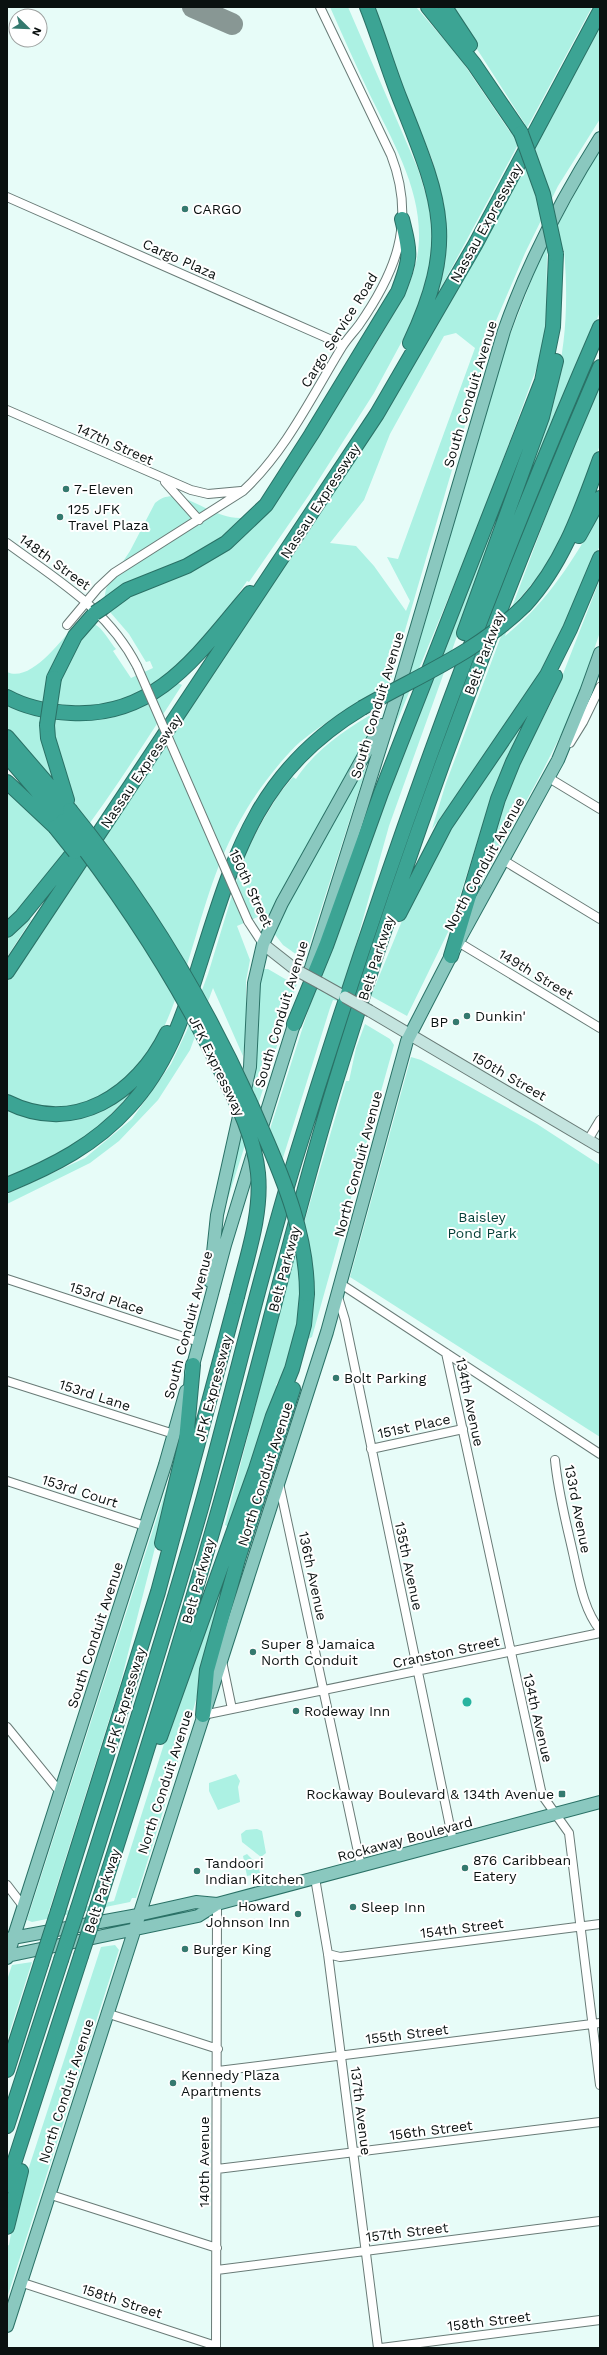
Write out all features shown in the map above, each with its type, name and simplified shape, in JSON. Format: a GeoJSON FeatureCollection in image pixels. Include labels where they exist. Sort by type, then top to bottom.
{"type":"FeatureCollection","features":[{"type":"Feature","properties":{"kind":"highway"},"geometry":{"type":"LineString","coordinates":[[358,7],[398,94]]}},
{"type":"Feature","properties":{"kind":"highway"},"geometry":{"type":"LineString","coordinates":[[367,7],[434,189],[439,215],[440,253],[436,277],[424,310],[377,414]]}},
{"type":"Feature","properties":{"kind":"highway"},"geometry":{"type":"LineString","coordinates":[[428,7],[474,64],[521,133]]}},
{"type":"Feature","properties":{"kind":"highway"},"geometry":{"type":"LineString","coordinates":[[408,813],[437,707],[548,398],[558,349],[562,312],[562,293],[556,254],[543,194],[521,133],[492,77],[445,7]]}},
{"type":"Feature","properties":{"kind":"highway","name":"Nassau Expressway"},"geometry":{"type":"LineString","coordinates":[[7,972],[377,414],[475,245],[600,10]]}},
{"type":"Feature","properties":{"kind":"highway"},"geometry":{"type":"LineString","coordinates":[[63,819],[47,725],[54,678],[75,636],[95,613],[127,590],[187,566],[226,543],[266,505],[311,435],[398,292],[407,268],[410,252],[402,219]]}},
{"type":"Feature","properties":{"kind":"highway"},"geometry":{"type":"LineString","coordinates":[[294,1024],[326,946],[381,793],[542,381],[554,326],[556,254]]}},
{"type":"Feature","properties":{"kind":"highway","name":"Belt Parkway"},"geometry":{"type":"LineString","coordinates":[[7,2126],[78,1908],[182,1571],[269,1249],[296,1157],[353,976],[408,813],[503,558],[600,327]]}},
{"type":"Feature","properties":{"kind":"highway","name":"Belt Parkway"},"geometry":{"type":"LineString","coordinates":[[7,2184],[125,1820],[204,1561],[319,1140],[368,979],[431,797],[491,634],[600,367]]}},
{"type":"Feature","properties":{"kind":"highway"},"geometry":{"type":"LineString","coordinates":[[535,594],[571,536],[600,459]]}},
{"type":"Feature","properties":{"kind":"highway"},"geometry":{"type":"LineString","coordinates":[[7,1185],[57,1163],[84,1147],[108,1129],[139,1096],[157,1071],[172,1044],[234,859],[261,805],[284,775],[309,748],[338,724],[362,708],[458,658],[494,633],[525,605],[563,561],[600,498]]}},
{"type":"Feature","properties":{"kind":"highway"},"geometry":{"type":"LineString","coordinates":[[7,697],[37,709],[80,714],[103,712],[143,700],[187,668],[286,552]]}},
{"type":"Feature","properties":{"kind":"highway"},"geometry":{"type":"LineString","coordinates":[[451,956],[502,788],[562,662],[600,558]]}},
{"type":"Feature","properties":{"kind":"highway"},"geometry":{"type":"LineString","coordinates":[[368,979],[437,838],[540,686],[564,642],[587,591]]}},
{"type":"Feature","properties":{"kind":"highway"},"geometry":{"type":"LineString","coordinates":[[7,930],[22,916],[70,858],[194,691]]}},
{"type":"Feature","properties":{"kind":"highway","name":"JFK Expressway"},"geometry":{"type":"LineString","coordinates":[[7,737],[63,819],[122,899],[156,952],[218,1063],[253,1145],[258,1174],[258,1204],[254,1232],[181,1512],[130,1686],[7,2070]]}},
{"type":"Feature","properties":{"kind":"highway","name":"JFK Expressway"},"geometry":{"type":"LineString","coordinates":[[7,756],[63,819],[110,861],[157,929],[199,1000],[234,1066],[270,1148],[295,1216],[304,1250],[310,1319],[305,1350],[261,1471]]}},
{"type":"Feature","properties":{"kind":"highway"},"geometry":{"type":"LineString","coordinates":[[7,782],[63,819]]}},
{"type":"Feature","properties":{"kind":"highway"},"geometry":{"type":"LineString","coordinates":[[7,1102],[40,1112],[69,1113],[93,1107],[125,1088],[147,1066],[165,1038],[206,945]]}},
{"type":"Feature","properties":{"kind":"highway"},"geometry":{"type":"LineString","coordinates":[[130,1686],[186,1440],[193,1365]]}},
{"type":"Feature","properties":{"kind":"highway"},"geometry":{"type":"LineString","coordinates":[[125,1820],[169,1713],[261,1471]]}},
{"type":"Feature","properties":{"kind":"highway"},"geometry":{"type":"LineString","coordinates":[[203,1715],[207,1670],[261,1471]]}},
{"type":"Feature","properties":{"kind":"highway"},"geometry":{"type":"LineString","coordinates":[[7,2227],[18,2179],[46,2089],[65,2005]]}},
{"type":"Feature","properties":{"kind":"main road","name":"South Conduit Avenue"},"geometry":{"type":"LineString","coordinates":[[7,1956],[10,1938],[23,1906],[174,1434],[234,1216],[294,1024],[317,944],[397,694],[495,360],[514,302],[547,228],[600,138]]}},
{"type":"Feature","properties":{"kind":"main road","name":"North Conduit Avenue"},"geometry":{"type":"LineString","coordinates":[[7,2326],[106,2013],[339,1290],[409,1036],[458,942],[558,760],[586,692],[600,653]]}},
{"type":"Feature","properties":{"kind":"main road"},"geometry":{"type":"LineString","coordinates":[[207,1314],[214,1229],[250,1067],[254,983],[263,944],[282,903],[362,762],[397,694]]}},
{"type":"Feature","properties":{"kind":"main road","name":"150th Street"},"geometry":{"type":"LineString","coordinates":[[263,944],[296,970],[370,1011],[409,1036],[600,1147]]}},
{"type":"Feature","properties":{"kind":"main road","name":"Rockaway Boulevard"},"geometry":{"type":"LineString","coordinates":[[7,1956],[198,1916],[218,1904],[600,1802]]}},
{"type":"Feature","properties":{"kind":"main road","name":"Rockaway Boulevard"},"geometry":{"type":"LineString","coordinates":[[10,1938],[138,1915],[196,1902],[218,1904]]}},
{"type":"Feature","properties":{"kind":"street","name":"Cargo Service Road"},"geometry":{"type":"LineString","coordinates":[[67,625],[98,588],[114,573],[243,491],[275,457],[343,345],[373,303],[391,268],[398,246],[402,219],[402,192],[395,168],[320,7]]}},
{"type":"Feature","properties":{"kind":"street","name":"Cargo Plaza"},"geometry":{"type":"LineString","coordinates":[[7,197],[343,345]]}},
{"type":"Feature","properties":{"kind":"street","name":"147th Street"},"geometry":{"type":"LineString","coordinates":[[7,410],[162,478],[199,520]]}},
{"type":"Feature","properties":{"kind":"street"},"geometry":{"type":"LineString","coordinates":[[162,478],[208,494],[243,491]]}},
{"type":"Feature","properties":{"kind":"street","name":"148th Street"},"geometry":{"type":"LineString","coordinates":[[7,543],[87,602]]}},
{"type":"Feature","properties":{"kind":"street","name":"150th Street"},"geometry":{"type":"LineString","coordinates":[[87,602],[114,630],[137,666],[248,921],[263,944]]}},
{"type":"Feature","properties":{"kind":"street"},"geometry":{"type":"LineString","coordinates":[[558,760],[583,722],[599,692]]}},
{"type":"Feature","properties":{"kind":"street"},"geometry":{"type":"LineString","coordinates":[[549,778],[600,809]]}},
{"type":"Feature","properties":{"kind":"street"},"geometry":{"type":"LineString","coordinates":[[503,860],[600,919]]}},
{"type":"Feature","properties":{"kind":"street","name":"149th Street"},"geometry":{"type":"LineString","coordinates":[[458,942],[600,1028]]}},
{"type":"Feature","properties":{"kind":"street"},"geometry":{"type":"LineString","coordinates":[[588,1140],[600,1120]]}},
{"type":"Feature","properties":{"kind":"street","name":"153rd Place"},"geometry":{"type":"LineString","coordinates":[[7,1279],[199,1342]]}},
{"type":"Feature","properties":{"kind":"street"},"geometry":{"type":"LineString","coordinates":[[339,1290],[446,1353],[600,1454]]}},
{"type":"Feature","properties":{"kind":"street","name":"135th Avenue"},"geometry":{"type":"LineString","coordinates":[[339,1290],[452,1841]]}},
{"type":"Feature","properties":{"kind":"street","name":"134th Avenue"},"geometry":{"type":"LineString","coordinates":[[446,1353],[542,1795],[554,1814],[569,1833],[580,1926],[596,2023],[600,2085]]}},
{"type":"Feature","properties":{"kind":"street","name":"153rd Lane"},"geometry":{"type":"LineString","coordinates":[[7,1381],[174,1434]]}},
{"type":"Feature","properties":{"kind":"street","name":"151st Place"},"geometry":{"type":"LineString","coordinates":[[371,1449],[463,1429]]}},
{"type":"Feature","properties":{"kind":"street","name":"133rd Avenue"},"geometry":{"type":"LineString","coordinates":[[555,1460],[559,1493],[581,1589],[588,1611],[600,1632]]}},
{"type":"Feature","properties":{"kind":"street","name":"136th Avenue"},"geometry":{"type":"LineString","coordinates":[[279,1480],[361,1866]]}},
{"type":"Feature","properties":{"kind":"street","name":"153rd Court"},"geometry":{"type":"LineString","coordinates":[[7,1481],[145,1526]]}},
{"type":"Feature","properties":{"kind":"street","name":"Cranston Street"},"geometry":{"type":"LineString","coordinates":[[203,1715],[600,1632]]}},
{"type":"Feature","properties":{"kind":"street"},"geometry":{"type":"LineString","coordinates":[[221,1656],[232,1709]]}},
{"type":"Feature","properties":{"kind":"street"},"geometry":{"type":"LineString","coordinates":[[7,1727],[60,1792]]}},
{"type":"Feature","properties":{"kind":"street","name":"137th Avenue"},"geometry":{"type":"LineString","coordinates":[[316,1878],[328,1954],[379,2348]]}},
{"type":"Feature","properties":{"kind":"street"},"geometry":{"type":"LineString","coordinates":[[7,1885],[23,1906]]}},
{"type":"Feature","properties":{"kind":"street","name":"140th Avenue"},"geometry":{"type":"LineString","coordinates":[[216,2347],[218,1904]]}},
{"type":"Feature","properties":{"kind":"street","name":"154th Street"},"geometry":{"type":"LineString","coordinates":[[328,1954],[340,1957],[600,1924]]}},
{"type":"Feature","properties":{"kind":"street"},"geometry":{"type":"LineString","coordinates":[[106,2013],[218,2049]]}},
{"type":"Feature","properties":{"kind":"street","name":"155th Street"},"geometry":{"type":"LineString","coordinates":[[218,2071],[596,2023]]}},
{"type":"Feature","properties":{"kind":"street","name":"156th Street"},"geometry":{"type":"LineString","coordinates":[[217,2170],[600,2122]]}},
{"type":"Feature","properties":{"kind":"street"},"geometry":{"type":"LineString","coordinates":[[48,2194],[217,2248]]}},
{"type":"Feature","properties":{"kind":"street","name":"157th Street"},"geometry":{"type":"LineString","coordinates":[[217,2270],[600,2221]]}},
{"type":"Feature","properties":{"kind":"street","name":"158th Street"},"geometry":{"type":"LineString","coordinates":[[20,2282],[216,2347]]}},
{"type":"Feature","properties":{"kind":"street","name":"158th Street"},"geometry":{"type":"LineString","coordinates":[[379,2348],[600,2320]]}},
{"type":"Feature","properties":{"kind":"green space"},"geometry":{"type":"Polygon","coordinates":[[[330,7],[348,7],[418,169],[429,205],[433,244],[426,285],[414,319],[374,393],[309,495],[249,582],[247,581],[231,605],[221,615],[222,616],[178,670],[136,697],[80,711],[7,695],[7,672],[16,674],[25,672],[35,666],[53,650],[74,626],[82,623],[88,622],[99,627],[116,649],[113,651],[131,678],[153,668],[150,661],[146,662],[129,634],[110,612],[104,600],[106,589],[110,581],[130,551],[155,503],[166,497],[177,497],[190,501],[216,513],[230,517],[245,518],[260,513],[270,506],[280,495],[301,465],[381,335],[406,289],[415,267],[419,244],[415,199],[400,156],[330,7]]]}},
{"type":"Feature","properties":{"kind":"green space"},"geometry":{"type":"Polygon","coordinates":[[[373,7],[416,7],[459,57],[510,132],[525,124],[450,7],[592,7],[436,297],[444,261],[444,204],[432,159],[403,89],[373,7]]]}},
{"type":"Feature","properties":{"kind":"green space"},"geometry":{"type":"Polygon","coordinates":[[[600,27],[600,119],[558,186],[525,253],[495,323],[389,685],[385,684],[383,689],[330,720],[300,742],[278,766],[250,804],[232,835],[218,868],[173,1005],[155,1045],[131,1078],[100,1100],[59,1108],[7,1098],[7,980],[150,766],[536,146],[600,27]],[[456,333],[444,336],[390,434],[364,500],[330,543],[356,546],[374,566],[406,611],[410,601],[387,557],[398,559],[475,348],[456,333]]]}},
{"type":"Feature","properties":{"kind":"green space"},"geometry":{"type":"Polygon","coordinates":[[[600,149],[600,312],[524,488],[521,488],[555,386],[562,353],[566,318],[564,250],[547,253],[546,323],[541,356],[482,517],[393,731],[508,340],[543,251],[600,149]]]}},
{"type":"Feature","properties":{"kind":"green space"},"geometry":{"type":"Polygon","coordinates":[[[600,384],[600,445],[574,516],[554,557],[516,603],[505,636],[547,595],[570,563],[600,513],[600,545],[582,590],[532,695],[432,829],[446,783],[566,463],[600,384]]]}},
{"type":"Feature","properties":{"kind":"green space"},"geometry":{"type":"Polygon","coordinates":[[[489,531],[494,533],[389,826],[342,994],[338,1001],[333,1000],[330,1008],[282,1161],[270,1129],[329,946],[358,866],[371,842],[368,840],[489,531]]]}},
{"type":"Feature","properties":{"kind":"green space"},"geometry":{"type":"Polygon","coordinates":[[[600,579],[600,632],[574,709],[541,774],[478,889],[499,812],[519,765],[554,697],[600,579]]]}},
{"type":"Feature","properties":{"kind":"green space"},"geometry":{"type":"Polygon","coordinates":[[[178,683],[182,685],[122,778],[79,838],[56,867],[7,923],[7,790],[50,831],[75,804],[7,728],[7,705],[23,711],[55,718],[87,720],[104,718],[120,715],[136,709],[178,683]]]}},
{"type":"Feature","properties":{"kind":"green space"},"geometry":{"type":"Polygon","coordinates":[[[530,711],[486,814],[449,930],[407,1016],[371,996],[418,882],[448,826],[530,711]]]}},
{"type":"Feature","properties":{"kind":"green space"},"geometry":{"type":"Polygon","coordinates":[[[376,712],[376,715],[380,715],[272,914],[260,916],[237,926],[250,960],[246,981],[246,1032],[243,1056],[213,988],[190,1050],[158,1100],[119,1141],[90,1163],[7,1204],[7,1194],[85,1158],[132,1119],[171,1064],[187,1030],[208,974],[244,856],[262,822],[279,794],[293,777],[296,779],[322,749],[354,725],[376,712]]]}},
{"type":"Feature","properties":{"kind":"green space"},"geometry":{"type":"Polygon","coordinates":[[[364,765],[367,766],[228,1198],[225,1197],[261,975],[264,969],[268,969],[292,983],[300,957],[283,945],[273,932],[364,765]]]}},
{"type":"Feature","properties":{"kind":"green space"},"geometry":{"type":"Polygon","coordinates":[[[28,916],[31,920],[7,957],[7,935],[28,916]]]}},
{"type":"Feature","properties":{"kind":"green space"},"geometry":{"type":"Polygon","coordinates":[[[365,1024],[390,1039],[394,1045],[312,1337],[292,1347],[285,1370],[276,1385],[279,1388],[229,1527],[225,1525],[292,1264],[346,1081],[349,1081],[356,1048],[365,1024]]]}},
{"type":"Feature","properties":{"kind":"green space","name":"Baisley Pond Park"},"geometry":{"type":"Polygon","coordinates":[[[411,1057],[421,1060],[537,1124],[600,1165],[600,1437],[350,1277],[411,1057]]]}},
{"type":"Feature","properties":{"kind":"green space"},"geometry":{"type":"Polygon","coordinates":[[[135,1089],[93,1133],[65,1152],[7,1179],[7,1109],[62,1120],[101,1111],[135,1089]]]}},
{"type":"Feature","properties":{"kind":"green space"},"geometry":{"type":"Polygon","coordinates":[[[169,1480],[172,1481],[120,1685],[48,1914],[114,1901],[177,1703],[183,1694],[181,1691],[238,1534],[204,1672],[178,1763],[136,1898],[132,1898],[130,1902],[32,1922],[27,1920],[169,1480]]]}},
{"type":"Feature","properties":{"kind":"green space"},"geometry":{"type":"Polygon","coordinates":[[[236,1774],[240,1781],[238,1787],[240,1802],[218,1810],[209,1791],[209,1783],[236,1774]]]}},
{"type":"Feature","properties":{"kind":"green space"},"geometry":{"type":"Polygon","coordinates":[[[257,1829],[262,1831],[266,1853],[261,1857],[242,1842],[241,1834],[246,1830],[257,1829]]]}},
{"type":"Feature","properties":{"kind":"green space"},"geometry":{"type":"Polygon","coordinates":[[[247,1854],[258,1865],[260,1873],[247,1876],[243,1856],[247,1854]]]}},
{"type":"Feature","properties":{"kind":"green space"},"geometry":{"type":"Polygon","coordinates":[[[115,1945],[119,1950],[7,2298],[7,2246],[9,2245],[15,2210],[101,1947],[115,1945]]]}},
{"type":"Feature","properties":{"kind":"green space"},"geometry":{"type":"Polygon","coordinates":[[[32,1962],[7,2040],[7,1980],[12,1965],[32,1962]]]}},
{"type":"Feature","properties":{"kind":"shaded area"},"geometry":{"type":"Polygon","coordinates":[[[467,1697],[472,1702],[467,1707],[462,1702],[467,1697]]]}},
{"type":"Feature","properties":{"kind":"taxiway"},"geometry":{"type":"LineString","coordinates":[[193,7],[232,24]]}},
{"type":"Feature","properties":{"kind":"place","name":"CARGO"},"geometry":{"type":"Point","coordinates":[185,209]}},
{"type":"Feature","properties":{"kind":"place","name":"7-Eleven"},"geometry":{"type":"Point","coordinates":[66,489]}},
{"type":"Feature","properties":{"kind":"place","name":"125 JFK Travel Plaza"},"geometry":{"type":"Point","coordinates":[60,517]}},
{"type":"Feature","properties":{"kind":"place","name":"Dunkin'"},"geometry":{"type":"Point","coordinates":[467,1016]}},
{"type":"Feature","properties":{"kind":"place","name":"BP"},"geometry":{"type":"Point","coordinates":[456,1022]}},
{"type":"Feature","properties":{"kind":"place","name":"Bolt Parking"},"geometry":{"type":"Point","coordinates":[336,1378]}},
{"type":"Feature","properties":{"kind":"place","name":"Super 8 Jamaica North Conduit"},"geometry":{"type":"Point","coordinates":[253,1652]}},
{"type":"Feature","properties":{"kind":"place","name":"Rodeway Inn"},"geometry":{"type":"Point","coordinates":[296,1711]}},
{"type":"Feature","properties":{"kind":"place","name":"Rockaway Boulevard & 134th Avenue"},"geometry":{"type":"Point","coordinates":[562,1794]}},
{"type":"Feature","properties":{"kind":"place","name":"876 Caribbean Eatery"},"geometry":{"type":"Point","coordinates":[465,1868]}},
{"type":"Feature","properties":{"kind":"place","name":"Tandoori Indian Kitchen"},"geometry":{"type":"Point","coordinates":[197,1871]}},
{"type":"Feature","properties":{"kind":"place","name":"Sleep Inn"},"geometry":{"type":"Point","coordinates":[353,1907]}},
{"type":"Feature","properties":{"kind":"place","name":"Howard Johnson Inn"},"geometry":{"type":"Point","coordinates":[298,1914]}},
{"type":"Feature","properties":{"kind":"place","name":"Burger King"},"geometry":{"type":"Point","coordinates":[185,1949]}},
{"type":"Feature","properties":{"kind":"place","name":"Kennedy Plaza Apartments"},"geometry":{"type":"Point","coordinates":[173,2083]}}]}
